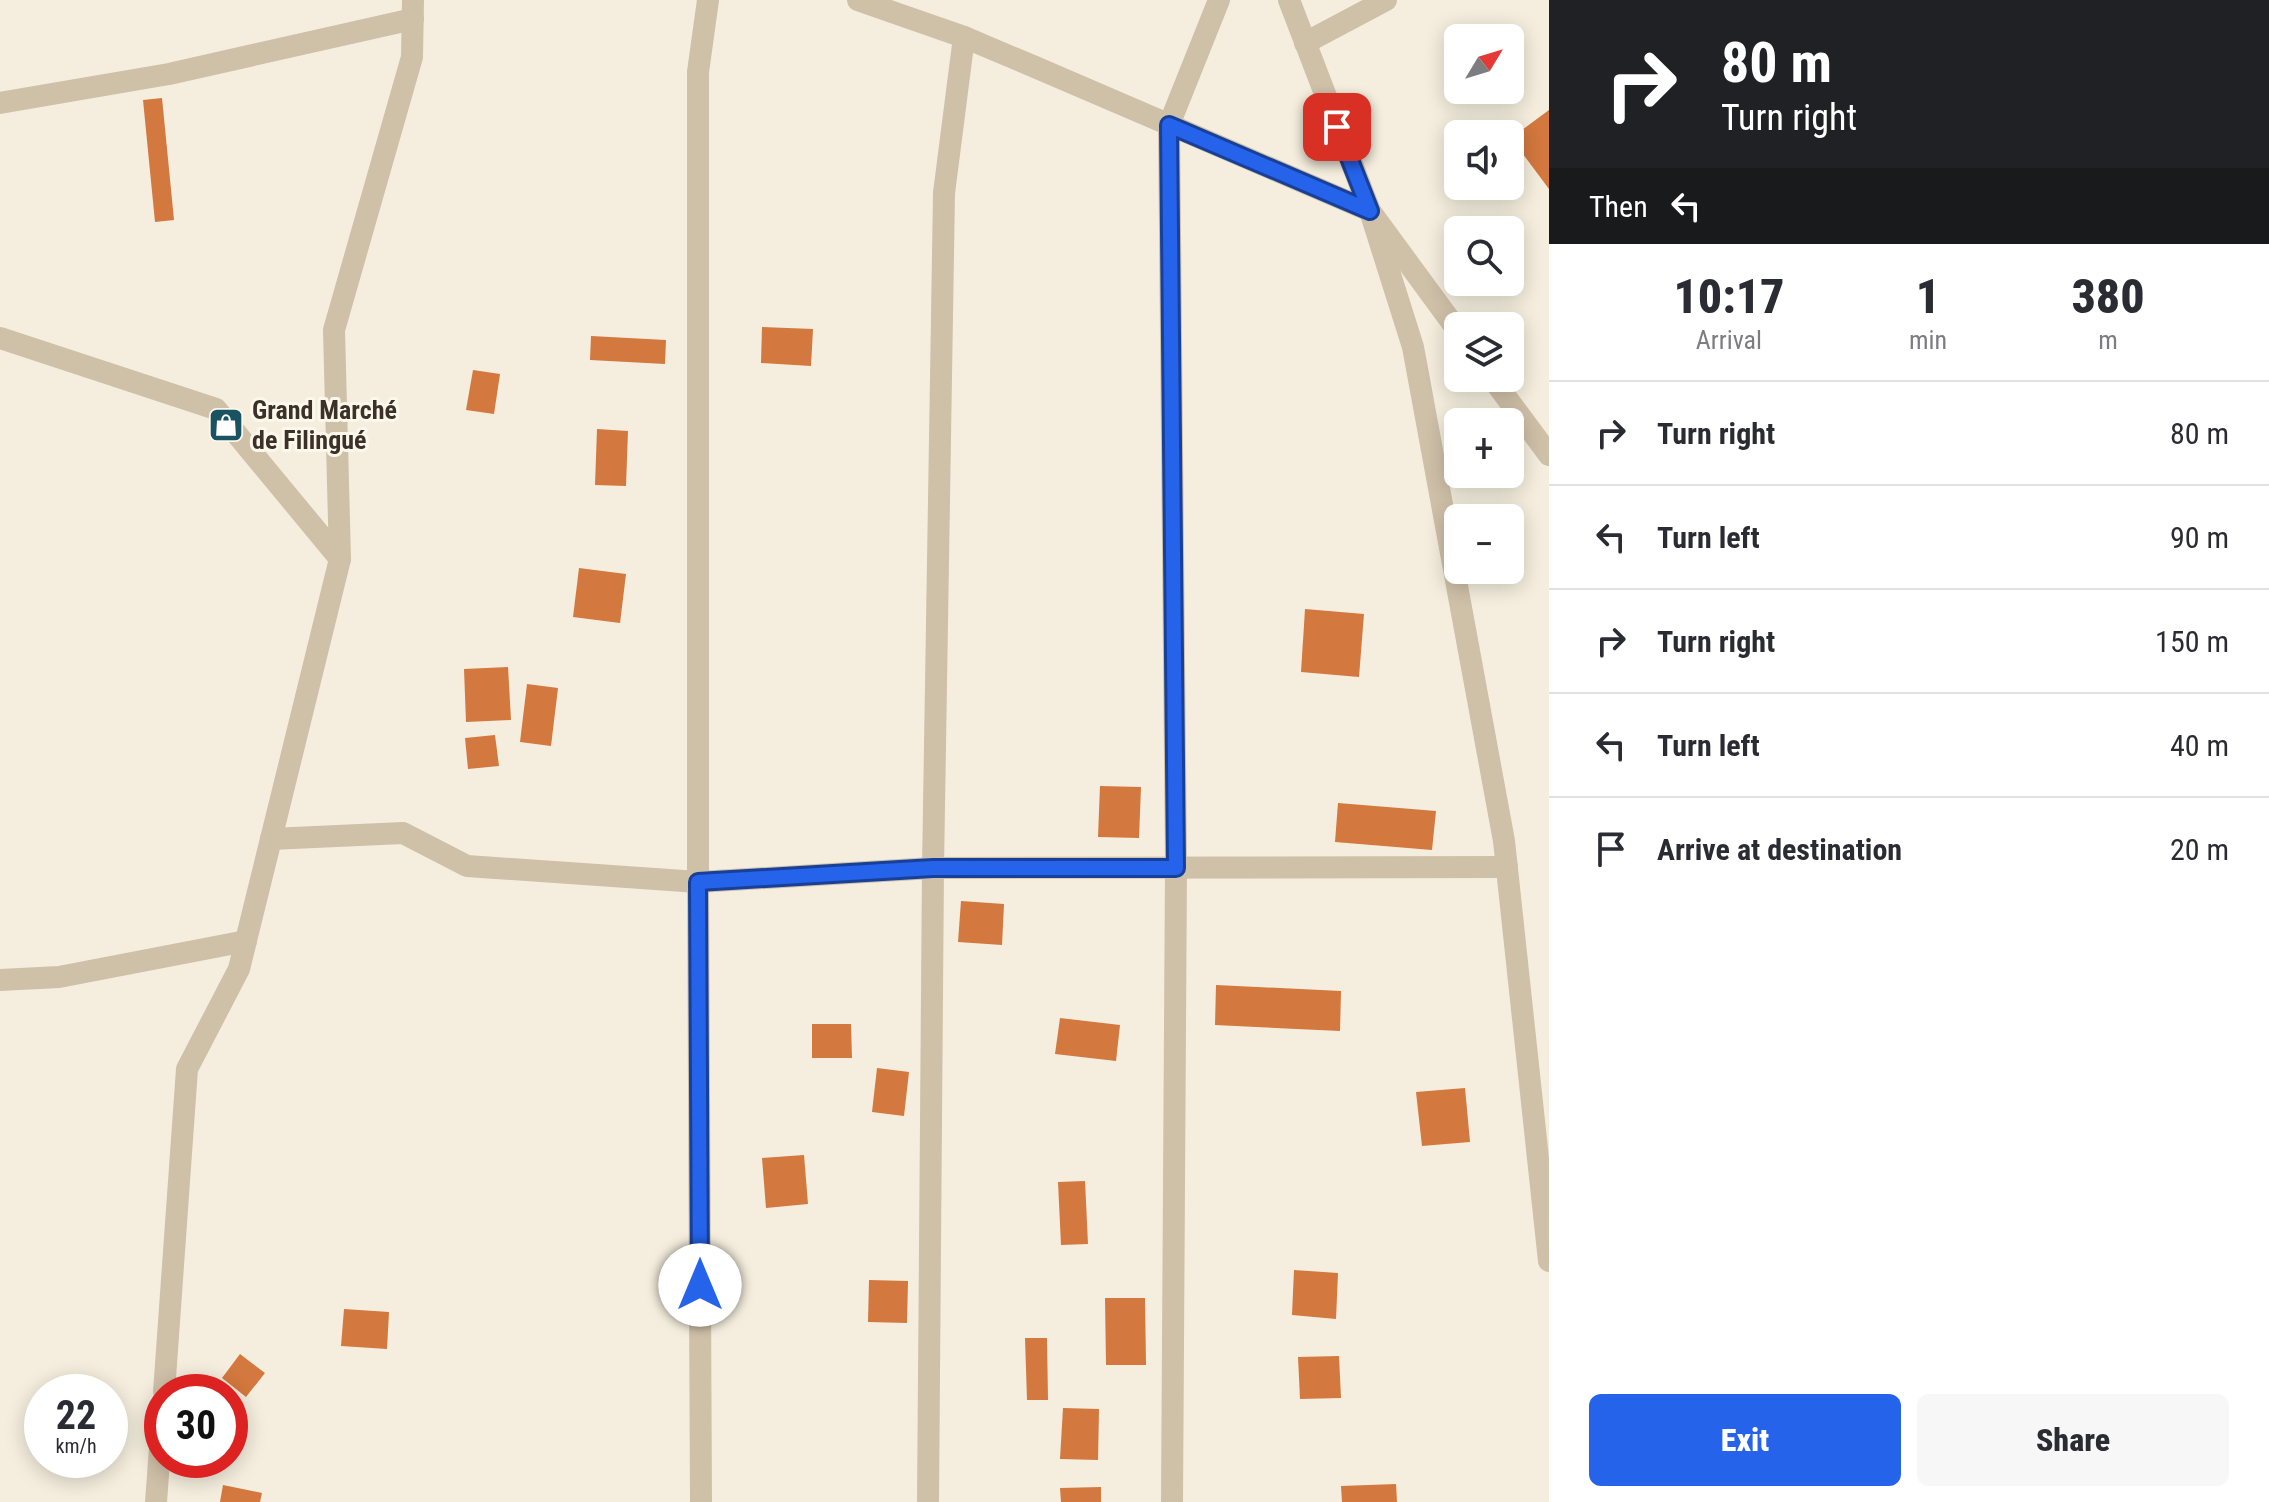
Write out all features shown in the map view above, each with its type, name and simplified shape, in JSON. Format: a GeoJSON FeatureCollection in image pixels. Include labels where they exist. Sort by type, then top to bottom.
{"type":"FeatureCollection","features":[{"type":"Feature","properties":{"kind":"street"},"geometry":{"type":"LineString","coordinates":[[701,1502],[698,72],[708,0]]}},
{"type":"Feature","properties":{"kind":"street"},"geometry":{"type":"LineString","coordinates":[[858,0],[964,37],[1370,211],[1444,312]]}},
{"type":"Feature","properties":{"kind":"street"},"geometry":{"type":"LineString","coordinates":[[1172,1502],[1176,868],[1169,125],[1219,0]]}},
{"type":"Feature","properties":{"kind":"street"},"geometry":{"type":"LineString","coordinates":[[1289,0],[1370,211],[1413,347],[1507,867],[1549,1261]]}},
{"type":"Feature","properties":{"kind":"street"},"geometry":{"type":"LineString","coordinates":[[1305,43],[1386,0]]}},
{"type":"Feature","properties":{"kind":"street"},"geometry":{"type":"LineString","coordinates":[[0,103],[169,74],[413,10],[412,57],[334,330],[340,559],[239,969],[187,1069],[165,1374]]}},
{"type":"Feature","properties":{"kind":"street"},"geometry":{"type":"LineString","coordinates":[[928,1502],[933,868],[944,193],[964,37]]}},
{"type":"Feature","properties":{"kind":"street"},"geometry":{"type":"LineString","coordinates":[[0,338],[216,409],[340,559]]}},
{"type":"Feature","properties":{"kind":"street"},"geometry":{"type":"LineString","coordinates":[[1502,392],[1549,455]]}},
{"type":"Feature","properties":{"kind":"street"},"geometry":{"type":"LineString","coordinates":[[271,839],[403,833],[467,866],[698,882],[933,868],[1507,867]]}},
{"type":"Feature","properties":{"kind":"street"},"geometry":{"type":"LineString","coordinates":[[0,980],[59,977],[246,941]]}},
{"type":"Feature","properties":{"kind":"street"},"geometry":{"type":"LineString","coordinates":[[156,1502],[158,1478]]}},
{"type":"Feature","properties":{"kind":"building"},"geometry":{"type":"Polygon","coordinates":[[[162,98],[174,220],[155,222],[143,100],[162,98]]]}},
{"type":"Feature","properties":{"kind":"building"},"geometry":{"type":"Polygon","coordinates":[[[1549,110],[1549,189],[1524,155],[1524,128],[1549,110]]]}},
{"type":"Feature","properties":{"kind":"building"},"geometry":{"type":"Polygon","coordinates":[[[762,327],[813,329],[811,366],[761,363],[762,327]]]}},
{"type":"Feature","properties":{"kind":"building"},"geometry":{"type":"Polygon","coordinates":[[[591,336],[666,340],[665,364],[590,360],[591,336]]]}},
{"type":"Feature","properties":{"kind":"building"},"geometry":{"type":"Polygon","coordinates":[[[473,370],[500,374],[494,414],[466,410],[473,370]]]}},
{"type":"Feature","properties":{"kind":"building"},"geometry":{"type":"Polygon","coordinates":[[[597,429],[628,431],[626,486],[595,485],[597,429]]]}},
{"type":"Feature","properties":{"kind":"building"},"geometry":{"type":"Polygon","coordinates":[[[579,568],[626,574],[620,623],[573,617],[579,568]]]}},
{"type":"Feature","properties":{"kind":"building"},"geometry":{"type":"Polygon","coordinates":[[[1305,609],[1364,614],[1359,677],[1301,672],[1305,609]]]}},
{"type":"Feature","properties":{"kind":"building"},"geometry":{"type":"Polygon","coordinates":[[[508,667],[511,720],[466,722],[464,669],[508,667]]]}},
{"type":"Feature","properties":{"kind":"building"},"geometry":{"type":"Polygon","coordinates":[[[527,684],[558,688],[551,746],[520,742],[527,684]]]}},
{"type":"Feature","properties":{"kind":"building"},"geometry":{"type":"Polygon","coordinates":[[[495,735],[499,766],[468,769],[465,738],[495,735]]]}},
{"type":"Feature","properties":{"kind":"building"},"geometry":{"type":"Polygon","coordinates":[[[1100,786],[1141,787],[1139,838],[1098,837],[1100,786]]]}},
{"type":"Feature","properties":{"kind":"building"},"geometry":{"type":"Polygon","coordinates":[[[1338,803],[1436,811],[1432,850],[1335,842],[1338,803]]]}},
{"type":"Feature","properties":{"kind":"building"},"geometry":{"type":"Polygon","coordinates":[[[961,901],[1004,904],[1002,945],[958,942],[961,901]]]}},
{"type":"Feature","properties":{"kind":"building"},"geometry":{"type":"Polygon","coordinates":[[[1216,985],[1341,991],[1340,1031],[1215,1025],[1216,985]]]}},
{"type":"Feature","properties":{"kind":"building"},"geometry":{"type":"Polygon","coordinates":[[[1060,1018],[1120,1025],[1116,1061],[1055,1054],[1060,1018]]]}},
{"type":"Feature","properties":{"kind":"building"},"geometry":{"type":"Polygon","coordinates":[[[812,1024],[851,1024],[852,1058],[812,1058],[812,1024]]]}},
{"type":"Feature","properties":{"kind":"building"},"geometry":{"type":"Polygon","coordinates":[[[877,1068],[909,1072],[904,1116],[872,1112],[877,1068]]]}},
{"type":"Feature","properties":{"kind":"building"},"geometry":{"type":"Polygon","coordinates":[[[1465,1088],[1470,1142],[1422,1146],[1416,1092],[1465,1088]]]}},
{"type":"Feature","properties":{"kind":"building"},"geometry":{"type":"Polygon","coordinates":[[[804,1155],[808,1204],[766,1208],[762,1158],[804,1155]]]}},
{"type":"Feature","properties":{"kind":"building"},"geometry":{"type":"Polygon","coordinates":[[[1085,1181],[1088,1244],[1061,1245],[1058,1182],[1085,1181]]]}},
{"type":"Feature","properties":{"kind":"building"},"geometry":{"type":"Polygon","coordinates":[[[1294,1270],[1338,1273],[1336,1319],[1292,1315],[1294,1270]]]}},
{"type":"Feature","properties":{"kind":"building"},"geometry":{"type":"Polygon","coordinates":[[[869,1280],[908,1281],[907,1323],[868,1322],[869,1280]]]}},
{"type":"Feature","properties":{"kind":"building"},"geometry":{"type":"Polygon","coordinates":[[[1105,1298],[1145,1298],[1146,1365],[1106,1365],[1105,1298]]]}},
{"type":"Feature","properties":{"kind":"building"},"geometry":{"type":"Polygon","coordinates":[[[344,1309],[389,1312],[387,1349],[341,1346],[344,1309]]]}},
{"type":"Feature","properties":{"kind":"building"},"geometry":{"type":"Polygon","coordinates":[[[1025,1338],[1047,1338],[1048,1400],[1027,1400],[1025,1338]]]}},
{"type":"Feature","properties":{"kind":"building"},"geometry":{"type":"Polygon","coordinates":[[[240,1354],[265,1373],[248,1394],[248,1374],[225,1374],[240,1354]]]}},
{"type":"Feature","properties":{"kind":"building"},"geometry":{"type":"Polygon","coordinates":[[[1339,1356],[1341,1398],[1300,1399],[1298,1357],[1339,1356]]]}},
{"type":"Feature","properties":{"kind":"building"},"geometry":{"type":"Polygon","coordinates":[[[1063,1408],[1099,1409],[1098,1460],[1060,1459],[1063,1408]]]}},
{"type":"Feature","properties":{"kind":"building"},"geometry":{"type":"Polygon","coordinates":[[[1396,1484],[1397,1502],[1342,1502],[1341,1486],[1396,1484]]]}},
{"type":"Feature","properties":{"kind":"building"},"geometry":{"type":"Polygon","coordinates":[[[223,1485],[262,1493],[260,1502],[220,1502],[223,1485]]]}},
{"type":"Feature","properties":{"kind":"building"},"geometry":{"type":"Polygon","coordinates":[[[1101,1487],[1101,1502],[1061,1502],[1060,1488],[1101,1487]]]}},
{"type":"Feature","properties":{"kind":"place","name":"Grand Marché de Filingué"},"geometry":{"type":"Point","coordinates":[226,425]}},
{"type":"Feature","properties":{"kind":"route"},"geometry":{"type":"LineString","coordinates":[[700,1285],[698,882],[933,868],[1176,868],[1169,125],[1370,211],[1337,127]]}}]}
